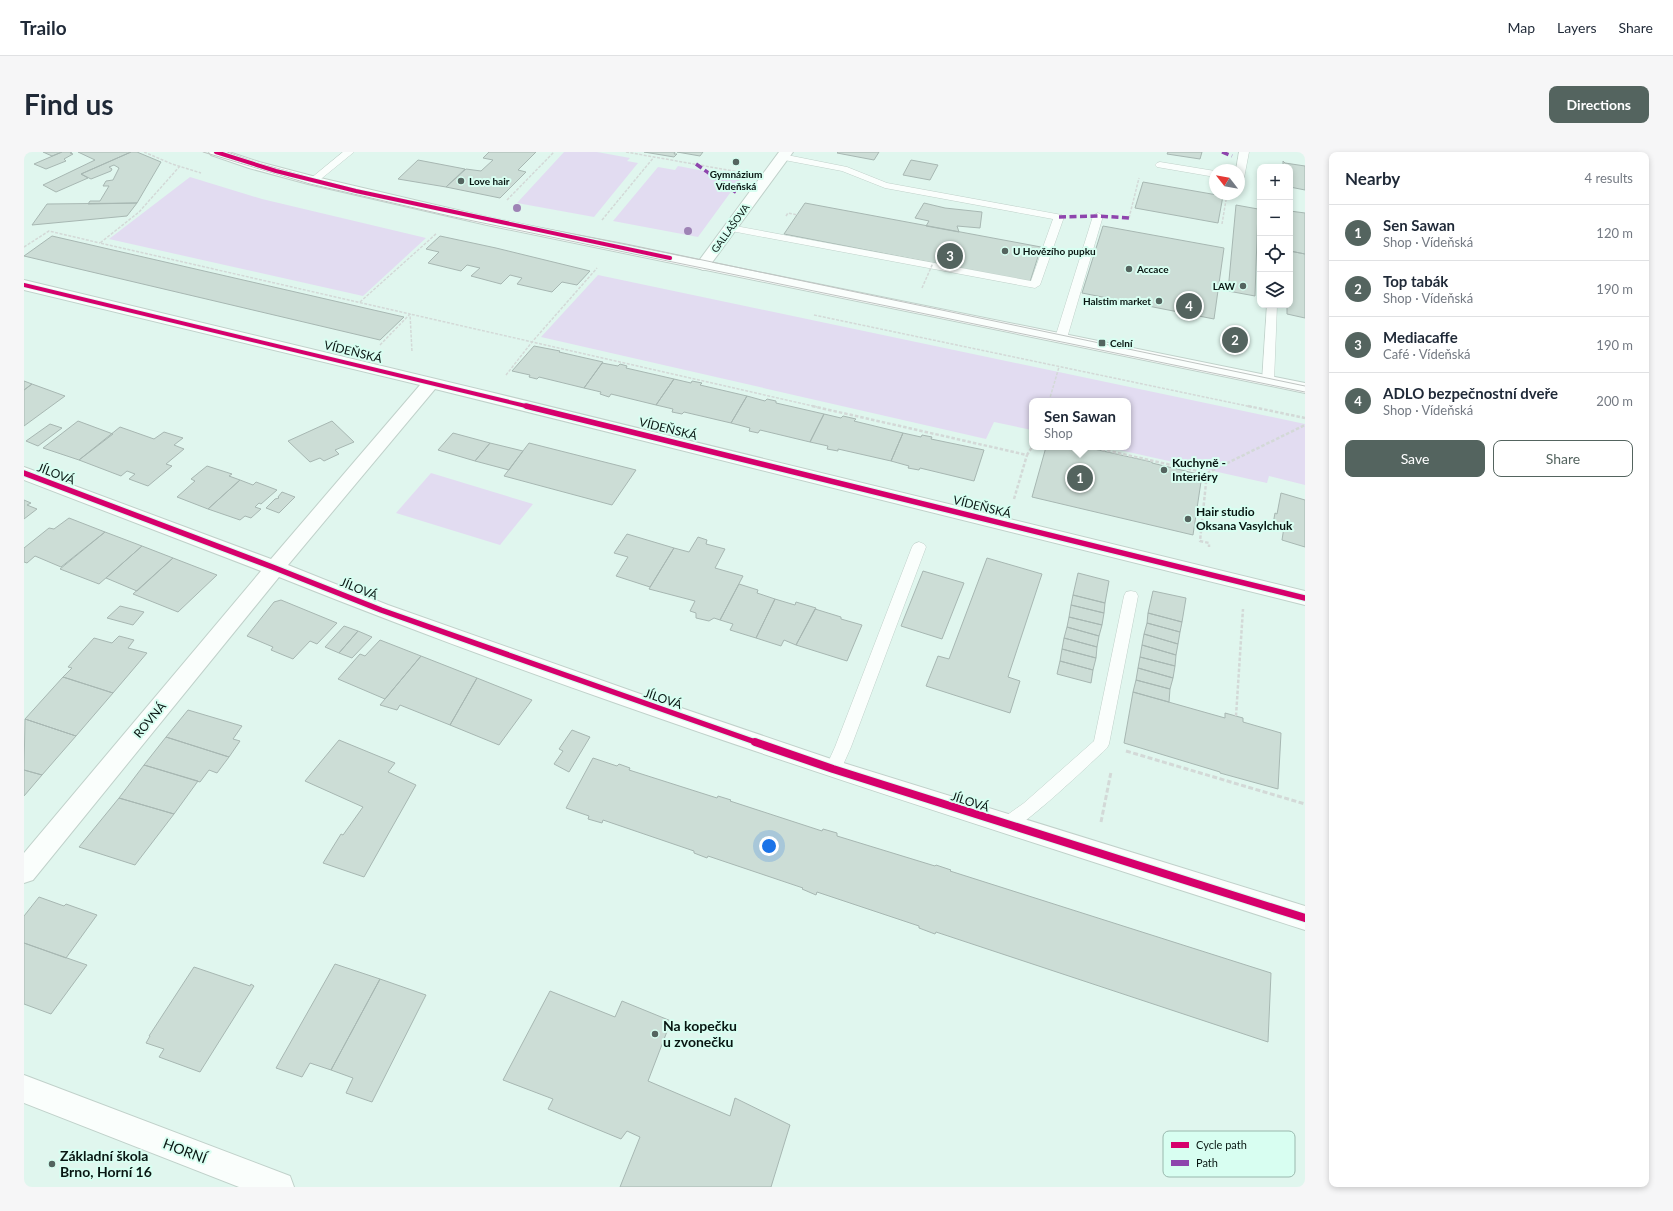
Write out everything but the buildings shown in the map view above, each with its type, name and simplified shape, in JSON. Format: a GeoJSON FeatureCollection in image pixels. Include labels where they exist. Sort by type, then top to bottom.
{"type":"FeatureCollection","features":[{"type":"Feature","properties":{"kind":"street"},"geometry":{"type":"LineString","coordinates":[[216,152],[313,182],[487,221],[1305,388]]}},
{"type":"Feature","properties":{"kind":"street","name":"GALLAŠOVA"},"geometry":{"type":"LineString","coordinates":[[703,265],[784,155]]}},
{"type":"Feature","properties":{"kind":"street","name":"VÍDEŇSKÁ"},"geometry":{"type":"LineString","coordinates":[[24,285],[490,397],[1305,598]]}},
{"type":"Feature","properties":{"kind":"street"},"geometry":{"type":"LineString","coordinates":[[275,568],[431,383]]}},
{"type":"Feature","properties":{"kind":"street","name":"JÍLOVÁ"},"geometry":{"type":"LineString","coordinates":[[24,473],[403,618],[638,702],[833,769],[1006,825],[1305,918]]}},
{"type":"Feature","properties":{"kind":"street","name":"ROVNÁ"},"geometry":{"type":"LineString","coordinates":[[24,872],[275,568]]}},
{"type":"Feature","properties":{"kind":"street","name":"HORNÍ"},"geometry":{"type":"LineString","coordinates":[[24,1089],[276,1186]]}},
{"type":"Feature","properties":{"kind":"lane"},"geometry":{"type":"LineString","coordinates":[[313,182],[349,152]]}},
{"type":"Feature","properties":{"kind":"lane"},"geometry":{"type":"LineString","coordinates":[[1242,164],[1244,152]]}},
{"type":"Feature","properties":{"kind":"lane"},"geometry":{"type":"LineString","coordinates":[[730,228],[1035,285],[1059,217],[885,185],[844,169],[784,155]]}},
{"type":"Feature","properties":{"kind":"lane"},"geometry":{"type":"LineString","coordinates":[[1160,165],[1209,173]]}},
{"type":"Feature","properties":{"kind":"lane"},"geometry":{"type":"LineString","coordinates":[[1061,338],[1098,216]]}},
{"type":"Feature","properties":{"kind":"lane"},"geometry":{"type":"LineString","coordinates":[[1268,381],[1272,308]]}},
{"type":"Feature","properties":{"kind":"lane"},"geometry":{"type":"LineString","coordinates":[[833,769],[843,747],[919,547]]}},
{"type":"Feature","properties":{"kind":"lane"},"geometry":{"type":"LineString","coordinates":[[1006,825],[1030,808],[1101,744],[1131,596]]}},
{"type":"Feature","properties":{"kind":"path"},"geometry":{"type":"LineString","coordinates":[[504,203],[554,152]]}},
{"type":"Feature","properties":{"kind":"path"},"geometry":{"type":"LineString","coordinates":[[626,152],[768,177]]}},
{"type":"Feature","properties":{"kind":"path"},"geometry":{"type":"LineString","coordinates":[[602,221],[654,157]]}},
{"type":"Feature","properties":{"kind":"path"},"geometry":{"type":"LineString","coordinates":[[100,243],[139,212],[180,166]]}},
{"type":"Feature","properties":{"kind":"path"},"geometry":{"type":"LineString","coordinates":[[1129,218],[1140,175]]}},
{"type":"Feature","properties":{"kind":"path"},"geometry":{"type":"LineString","coordinates":[[1222,224],[1227,200]]}},
{"type":"Feature","properties":{"kind":"path"},"geometry":{"type":"LineString","coordinates":[[24,248],[49,231],[1027,455]]}},
{"type":"Feature","properties":{"kind":"path"},"geometry":{"type":"LineString","coordinates":[[360,302],[437,233]]}},
{"type":"Feature","properties":{"kind":"path"},"geometry":{"type":"LineString","coordinates":[[922,288],[933,263]]}},
{"type":"Feature","properties":{"kind":"path"},"geometry":{"type":"LineString","coordinates":[[490,397],[532,342],[597,268]]}},
{"type":"Feature","properties":{"kind":"path"},"geometry":{"type":"LineString","coordinates":[[360,366],[410,314]]}},
{"type":"Feature","properties":{"kind":"path"},"geometry":{"type":"LineString","coordinates":[[410,314],[413,379]]}},
{"type":"Feature","properties":{"kind":"path"},"geometry":{"type":"LineString","coordinates":[[1050,398],[1060,367]]}},
{"type":"Feature","properties":{"kind":"path"},"geometry":{"type":"LineString","coordinates":[[1104,450],[1207,473],[1305,425]]}},
{"type":"Feature","properties":{"kind":"path"},"geometry":{"type":"LineString","coordinates":[[1006,524],[1027,455],[1030,450]]}},
{"type":"Feature","properties":{"kind":"path"},"geometry":{"type":"LineString","coordinates":[[1206,574],[1209,543],[1200,541],[1207,473]]}},
{"type":"Feature","properties":{"kind":"path"},"geometry":{"type":"LineString","coordinates":[[1236,716],[1244,604]]}},
{"type":"Feature","properties":{"kind":"path"},"geometry":{"type":"LineString","coordinates":[[1101,744],[1305,804]]}},
{"type":"Feature","properties":{"kind":"path"},"geometry":{"type":"LineString","coordinates":[[1097,853],[1110,775]]}},
{"type":"Feature","properties":{"kind":"shaded area"},"geometry":{"type":"Polygon","coordinates":[[[564,152],[597,152],[630,158],[627,161],[638,163],[594,217],[517,203],[564,152]]]}},
{"type":"Feature","properties":{"kind":"shaded area"},"geometry":{"type":"Polygon","coordinates":[[[678,166],[741,178],[698,237],[613,221],[658,167],[675,170],[678,166]]]}},
{"type":"Feature","properties":{"kind":"shaded area"},"geometry":{"type":"Polygon","coordinates":[[[190,177],[262,199],[426,238],[363,296],[109,239],[190,177]]]}},
{"type":"Feature","properties":{"kind":"shaded area"},"geometry":{"type":"Polygon","coordinates":[[[598,275],[1305,424],[1305,485],[1269,476],[1267,483],[1119,450],[1131,450],[1131,398],[1029,398],[1029,429],[994,422],[986,439],[541,337],[598,275]]]}},
{"type":"Feature","properties":{"kind":"shaded area"},"geometry":{"type":"Polygon","coordinates":[[[431,473],[533,504],[500,545],[396,513],[431,473]]]}},
{"type":"Feature","properties":{"kind":"tram line"},"geometry":{"type":"LineString","coordinates":[[203,152],[310,184],[454,217],[1305,392]]}},
{"type":"Feature","properties":{"kind":"tram line"},"geometry":{"type":"LineString","coordinates":[[227,152],[258,163],[305,176]]}},
{"type":"Feature","properties":{"kind":"tram line"},"geometry":{"type":"LineString","coordinates":[[406,200],[492,219]]}},
{"type":"Feature","properties":{"kind":"tram line"},"geometry":{"type":"LineString","coordinates":[[506,221],[626,244],[1305,386]]}},
{"type":"Feature","properties":{"kind":"marked path"},"geometry":{"type":"LineString","coordinates":[[1222,152],[1232,156]]}},
{"type":"Feature","properties":{"kind":"marked path"},"geometry":{"type":"LineString","coordinates":[[696,164],[737,193]]}},
{"type":"Feature","properties":{"kind":"marked path"},"geometry":{"type":"LineString","coordinates":[[1059,217],[1098,216],[1129,218]]}},
{"type":"Feature","properties":{"kind":"cycle path"},"geometry":{"type":"LineString","coordinates":[[216,152],[316,182],[450,212],[670,258]]}},
{"type":"Feature","properties":{"kind":"cycle path"},"geometry":{"type":"LineString","coordinates":[[24,285],[490,397],[1305,598]]}},
{"type":"Feature","properties":{"kind":"cycle path"},"geometry":{"type":"LineString","coordinates":[[24,473],[275,568],[381,610],[638,702],[833,769],[1305,918]]}},
{"type":"Feature","properties":{"kind":"place","name":"Gymnázium Vídeňská"},"geometry":{"type":"Point","coordinates":[736,162]}},
{"type":"Feature","properties":{"kind":"place","name":"Love hair"},"geometry":{"type":"Point","coordinates":[461,181]}},
{"type":"Feature","properties":{"kind":"place","name":"U Hovězího pupku"},"geometry":{"type":"Point","coordinates":[1005,251]}},
{"type":"Feature","properties":{"kind":"place","name":"Mediacaffe"},"geometry":{"type":"Point","coordinates":[950,256]}},
{"type":"Feature","properties":{"kind":"place","name":"Accace"},"geometry":{"type":"Point","coordinates":[1129,269]}},
{"type":"Feature","properties":{"kind":"place","name":"LAW"},"geometry":{"type":"Point","coordinates":[1243,286]}},
{"type":"Feature","properties":{"kind":"place","name":"Halstim market"},"geometry":{"type":"Point","coordinates":[1159,301]}},
{"type":"Feature","properties":{"kind":"place","name":"ADLO bezpečnostní dveře"},"geometry":{"type":"Point","coordinates":[1189,306]}},
{"type":"Feature","properties":{"kind":"place","name":"Top tabák"},"geometry":{"type":"Point","coordinates":[1235,340]}},
{"type":"Feature","properties":{"kind":"place","name":"Celní"},"geometry":{"type":"Point","coordinates":[1102,343]}},
{"type":"Feature","properties":{"kind":"place","name":"Kuchyně - Interiéry"},"geometry":{"type":"Point","coordinates":[1164,470]}},
{"type":"Feature","properties":{"kind":"place","name":"Sen Sawan"},"geometry":{"type":"Point","coordinates":[1080,478]}},
{"type":"Feature","properties":{"kind":"place","name":"Hair studio Oksana Vasylchuk"},"geometry":{"type":"Point","coordinates":[1188,519]}},
{"type":"Feature","properties":{"kind":"place","name":"Na kopečku u zvonečku"},"geometry":{"type":"Point","coordinates":[655,1034]}},
{"type":"Feature","properties":{"kind":"place","name":"Základní škola Brno, Horní 16"},"geometry":{"type":"Point","coordinates":[52,1164]}}]}
